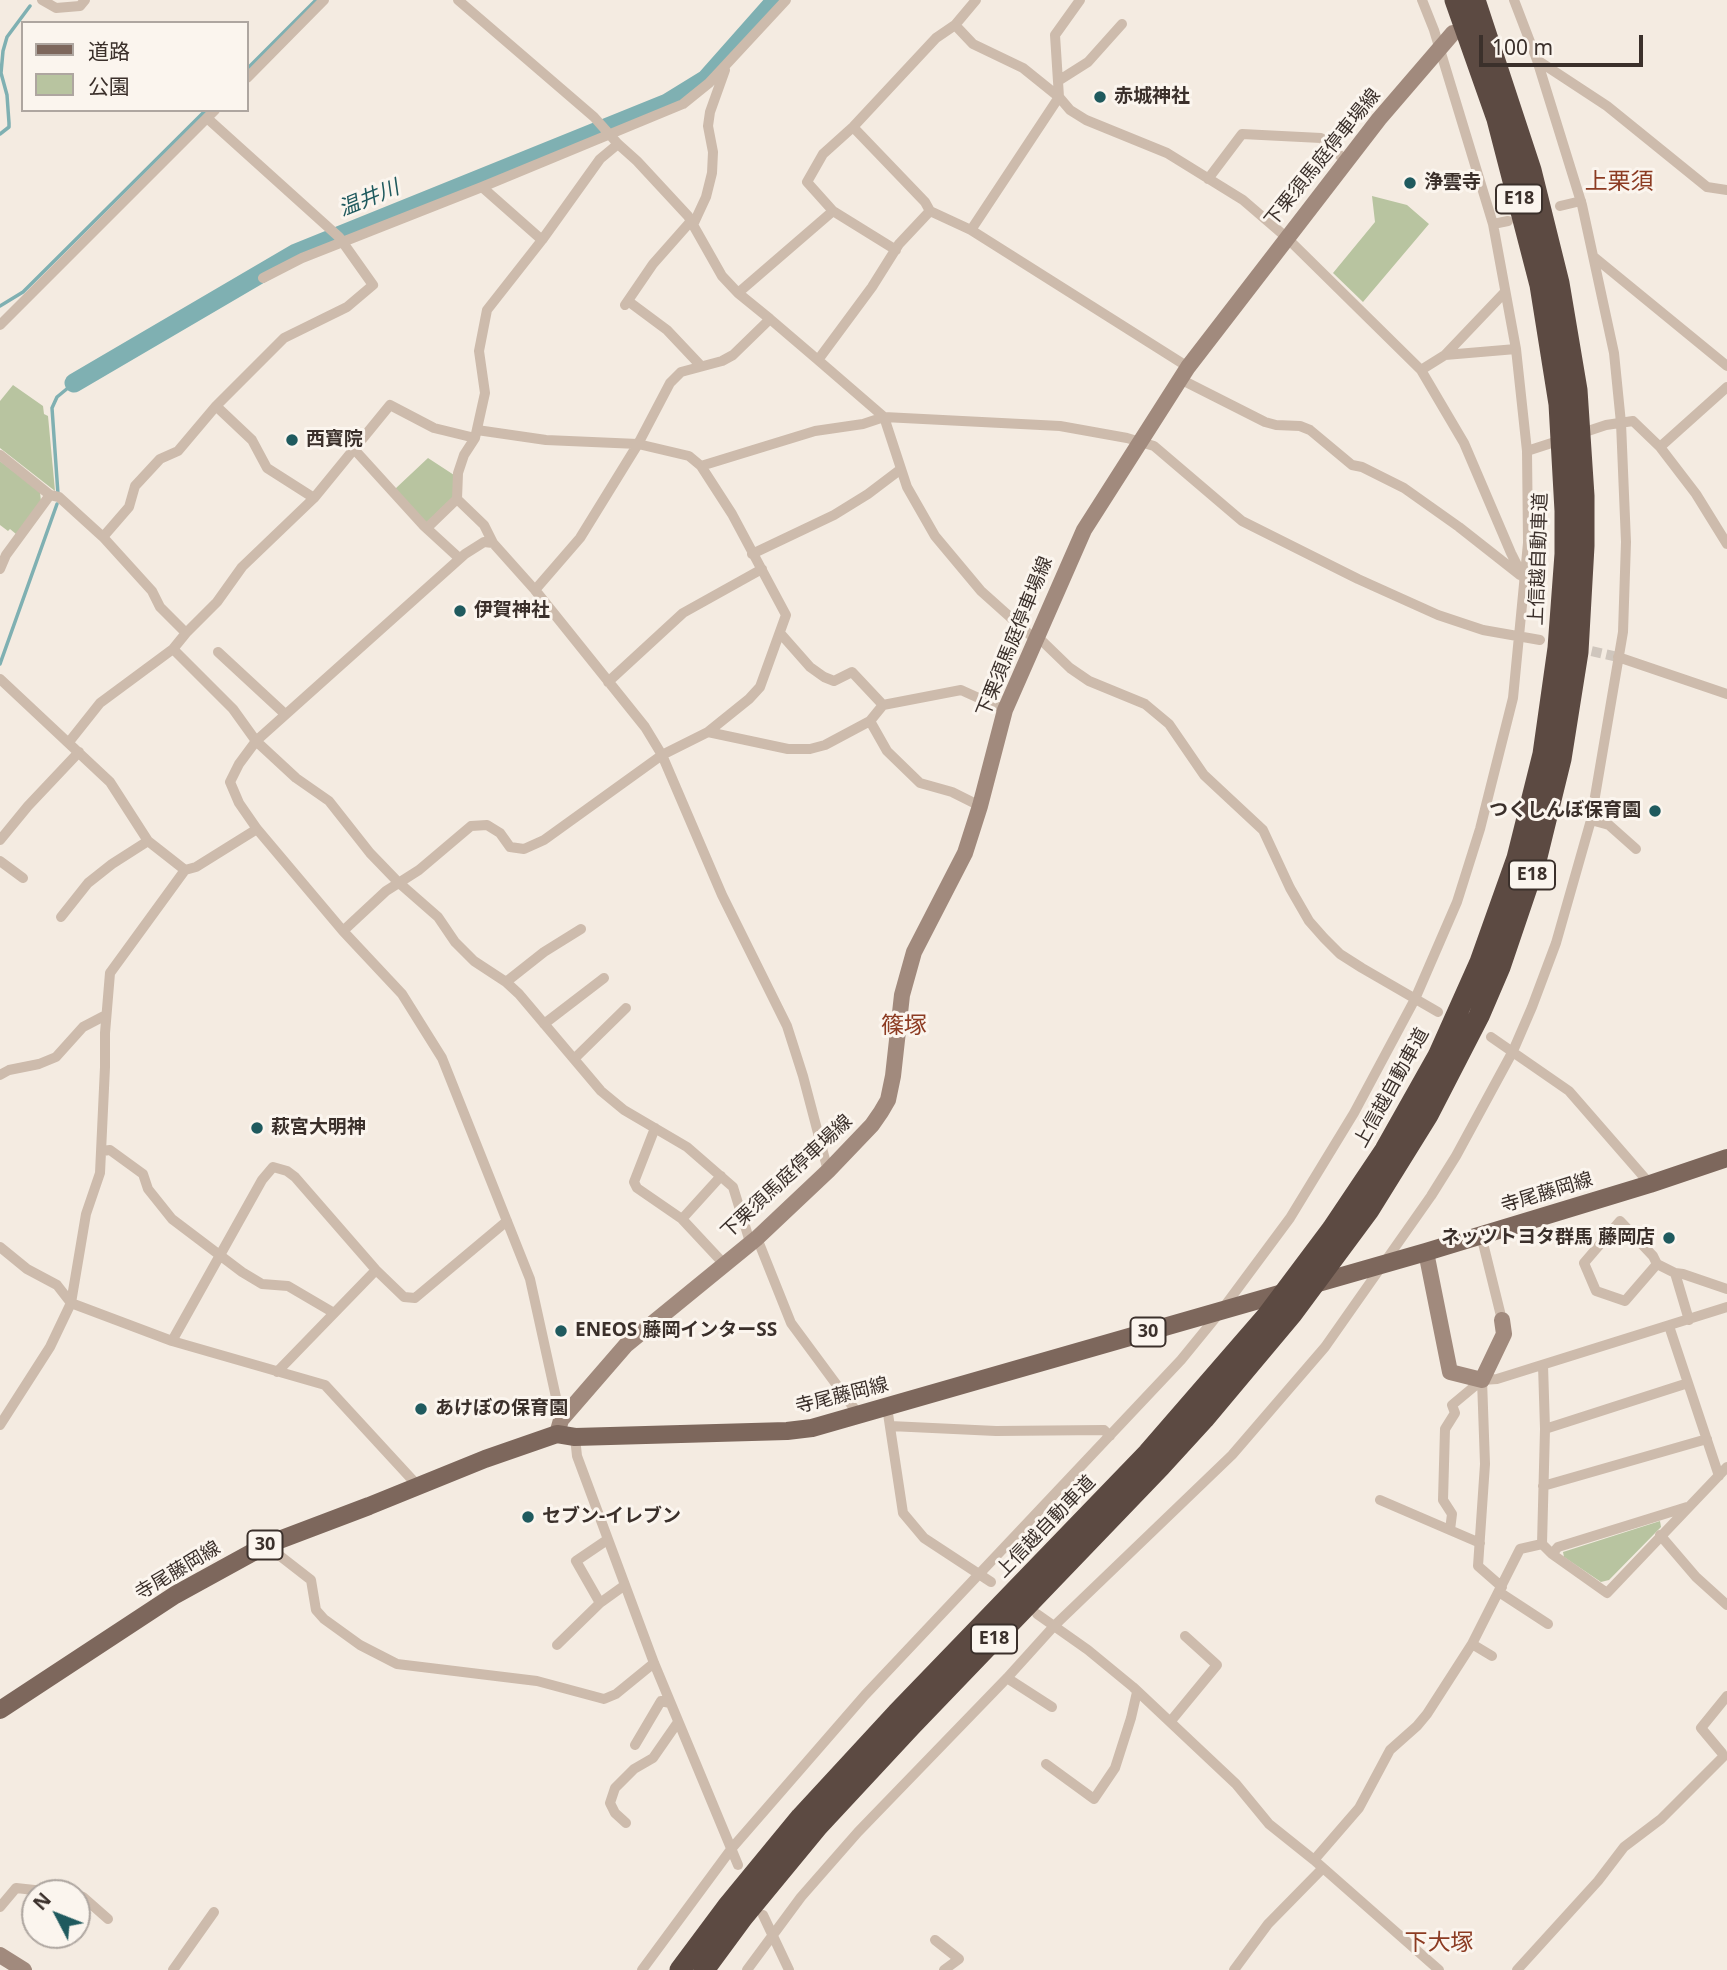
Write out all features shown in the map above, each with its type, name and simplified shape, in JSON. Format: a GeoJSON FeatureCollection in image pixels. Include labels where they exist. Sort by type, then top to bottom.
{"type":"FeatureCollection","features":[{"type":"Feature","properties":{"kind":"highway","name":"上信越自動車道"},"geometry":{"type":"LineString","coordinates":[[680,1970],[727,1907],[801,1817],[897,1713],[1148,1453],[1265,1317],[1304,1267],[1385,1150],[1438,1056],[1480,962],[1517,858],[1543,754],[1559,648],[1565,554],[1563,464],[1559,404],[1547,320],[1525,223],[1497,120],[1455,0]]}},
{"type":"Feature","properties":{"kind":"highway","name":"E18"},"geometry":{"type":"LineString","coordinates":[[704,1970],[743,1917],[818,1826],[1161,1466],[1292,1314],[1335,1258],[1399,1163],[1453,1069],[1500,967],[1536,861],[1561,759],[1578,652],[1584,546],[1577,390],[1559,283],[1534,182],[1475,0]]}},
{"type":"Feature","properties":{"kind":"main road","name":"下栗須馬庭停車場線"},"geometry":{"type":"LineString","coordinates":[[564,1431],[626,1345],[754,1240],[828,1171],[872,1125],[888,1100],[894,1076],[902,995],[914,952],[965,853],[1005,710],[1039,638],[1084,530],[1184,372],[1379,119],[1453,33]]}},
{"type":"Feature","properties":{"kind":"main road","name":"寺尾藤岡線"},"geometry":{"type":"LineString","coordinates":[[0,1710],[175,1595],[266,1545],[564,1431],[787,1431],[812,1428],[1426,1252],[1727,1158]]}},
{"type":"Feature","properties":{"kind":"main road"},"geometry":{"type":"LineString","coordinates":[[1426,1252],[1450,1372],[1482,1380],[1504,1335],[1502,1320]]}},
{"type":"Feature","properties":{"kind":"main road"},"geometry":{"type":"LineString","coordinates":[[0,1955],[24,1970]]}},
{"type":"Feature","properties":{"kind":"street"},"geometry":{"type":"LineString","coordinates":[[42,0],[56,8],[80,6],[85,0]]}},
{"type":"Feature","properties":{"kind":"street"},"geometry":{"type":"LineString","coordinates":[[248,77],[324,0]]}},
{"type":"Feature","properties":{"kind":"street"},"geometry":{"type":"LineString","coordinates":[[458,0],[600,123],[637,161],[692,223],[722,276],[738,293],[884,417],[907,487],[935,536],[981,592],[1029,634],[1039,638],[1070,668],[1089,681],[1145,704],[1169,724],[1204,775],[1263,830],[1290,888],[1309,921],[1324,938],[1351,961],[1438,1012]]}},
{"type":"Feature","properties":{"kind":"street"},"geometry":{"type":"LineString","coordinates":[[263,278],[302,258],[613,137],[683,104],[727,65],[786,0]]}},
{"type":"Feature","properties":{"kind":"street"},"geometry":{"type":"LineString","coordinates":[[896,250],[833,211],[807,182],[823,154],[853,127],[936,38],[955,25],[976,0]]}},
{"type":"Feature","properties":{"kind":"street"},"geometry":{"type":"LineString","coordinates":[[971,230],[1059,97],[1055,35],[1080,0]]}},
{"type":"Feature","properties":{"kind":"street"},"geometry":{"type":"LineString","coordinates":[[642,1970],[732,1848],[864,1695],[1181,1360],[1221,1311],[1290,1218],[1360,1102],[1415,999],[1457,902],[1480,829],[1513,698],[1528,543],[1527,451],[1516,349],[1493,225],[1434,30],[1422,0]]}},
{"type":"Feature","properties":{"kind":"street"},"geometry":{"type":"LineString","coordinates":[[747,1970],[801,1896],[858,1832],[1054,1626],[1232,1454],[1325,1347],[1456,1156],[1513,1051],[1556,943],[1591,820],[1623,632],[1626,542],[1621,423],[1614,353],[1581,201],[1537,60],[1514,0]]}},
{"type":"Feature","properties":{"kind":"street"},"geometry":{"type":"LineString","coordinates":[[1058,81],[1088,62],[1122,24]]}},
{"type":"Feature","properties":{"kind":"street"},"geometry":{"type":"LineString","coordinates":[[955,25],[973,44],[1023,68],[1059,97],[1070,110],[1086,120],[1167,153],[1243,201],[1286,237],[1421,370],[1464,443],[1524,579]]}},
{"type":"Feature","properties":{"kind":"street"},"geometry":{"type":"LineString","coordinates":[[1537,60],[1607,106],[1707,187],[1727,190]]}},
{"type":"Feature","properties":{"kind":"street"},"geometry":{"type":"LineString","coordinates":[[701,366],[667,330],[626,303],[653,264],[692,223],[706,197],[712,173],[713,152],[708,126],[710,112],[727,65]]}},
{"type":"Feature","properties":{"kind":"street"},"geometry":{"type":"LineString","coordinates":[[0,326],[211,114],[344,242],[373,285],[347,307],[284,338],[216,406],[178,451],[160,459],[135,486],[129,507],[103,537]]}},
{"type":"Feature","properties":{"kind":"street"},"geometry":{"type":"LineString","coordinates":[[853,127],[925,202],[930,211],[971,230],[1184,372],[1265,422],[1300,426],[1310,430],[1352,465],[1362,467],[1404,488],[1459,527],[1524,579]]}},
{"type":"Feature","properties":{"kind":"street"},"geometry":{"type":"LineString","coordinates":[[1208,179],[1242,134],[1321,138],[1347,162]]}},
{"type":"Feature","properties":{"kind":"street"},"geometry":{"type":"LineString","coordinates":[[428,527],[457,499],[458,473],[476,434],[485,393],[479,351],[487,310],[542,240],[613,137]]}},
{"type":"Feature","properties":{"kind":"street"},"geometry":{"type":"LineString","coordinates":[[482,187],[542,240]]}},
{"type":"Feature","properties":{"kind":"street"},"geometry":{"type":"LineString","coordinates":[[1560,206],[1581,201]]}},
{"type":"Feature","properties":{"kind":"street"},"geometry":{"type":"LineString","coordinates":[[738,293],[833,211]]}},
{"type":"Feature","properties":{"kind":"street"},"geometry":{"type":"LineString","coordinates":[[818,360],[896,250],[930,211]]}},
{"type":"Feature","properties":{"kind":"street"},"geometry":{"type":"LineString","coordinates":[[1493,225],[1508,220]]}},
{"type":"Feature","properties":{"kind":"street"},"geometry":{"type":"LineString","coordinates":[[1594,257],[1727,366]]}},
{"type":"Feature","properties":{"kind":"street"},"geometry":{"type":"LineString","coordinates":[[1421,370],[1445,355],[1506,292]]}},
{"type":"Feature","properties":{"kind":"street"},"geometry":{"type":"LineString","coordinates":[[535,590],[580,538],[638,444],[670,383],[681,372],[722,361],[733,355],[770,319]]}},
{"type":"Feature","properties":{"kind":"street"},"geometry":{"type":"LineString","coordinates":[[1445,355],[1516,349]]}},
{"type":"Feature","properties":{"kind":"street"},"geometry":{"type":"LineString","coordinates":[[1660,447],[1727,387]]}},
{"type":"Feature","properties":{"kind":"street"},"geometry":{"type":"LineString","coordinates":[[69,742],[100,703],[173,649],[218,602],[242,567],[314,498],[390,405],[434,429],[546,440],[638,444],[689,456],[701,466],[732,514],[786,615],[760,687],[708,732],[662,755],[544,840],[524,849],[510,847],[500,833],[487,825],[471,826],[419,870],[398,882],[343,931]]}},
{"type":"Feature","properties":{"kind":"street"},"geometry":{"type":"LineString","coordinates":[[216,406],[252,440],[267,468],[314,498]]}},
{"type":"Feature","properties":{"kind":"street"},"geometry":{"type":"LineString","coordinates":[[701,466],[815,430],[863,424],[884,417],[1060,426],[1140,441],[1154,446],[1242,521],[1358,579],[1438,615],[1483,630],[1540,640]]}},
{"type":"Feature","properties":{"kind":"street"},"geometry":{"type":"LineString","coordinates":[[1527,451],[1606,425],[1633,421],[1660,447],[1696,494],[1727,544]]}},
{"type":"Feature","properties":{"kind":"street"},"geometry":{"type":"LineString","coordinates":[[353,448],[423,525],[459,558]]}},
{"type":"Feature","properties":{"kind":"street"},"geometry":{"type":"LineString","coordinates":[[0,455],[50,495],[59,496],[103,537],[152,591],[160,607],[187,633]]}},
{"type":"Feature","properties":{"kind":"street"},"geometry":{"type":"LineString","coordinates":[[752,554],[834,515],[901,469]]}},
{"type":"Feature","properties":{"kind":"street"},"geometry":{"type":"LineString","coordinates":[[0,569],[6,555],[50,495]]}},
{"type":"Feature","properties":{"kind":"street"},"geometry":{"type":"LineString","coordinates":[[457,499],[484,525],[493,543],[535,590],[645,727],[662,755],[722,895],[787,1026],[828,1171]]}},
{"type":"Feature","properties":{"kind":"street"},"geometry":{"type":"LineString","coordinates":[[493,543],[484,542],[459,558],[285,714],[256,741],[230,782],[239,803],[257,829],[343,931],[402,994],[442,1058],[530,1279],[564,1431],[577,1456],[670,1703],[738,1865]]}},
{"type":"Feature","properties":{"kind":"street"},"geometry":{"type":"LineString","coordinates":[[608,682],[683,614],[762,569]]}},
{"type":"Feature","properties":{"kind":"street"},"geometry":{"type":"LineString","coordinates":[[779,633],[802,659],[824,677],[834,681],[852,671],[883,705]]}},
{"type":"Feature","properties":{"kind":"street"},"geometry":{"type":"LineString","coordinates":[[173,649],[233,709],[256,741],[296,778],[329,801],[398,882],[438,917],[455,942],[474,961],[506,982],[601,1091],[624,1110],[687,1147],[733,1187],[791,1323],[859,1415]]}},
{"type":"Feature","properties":{"kind":"street"},"geometry":{"type":"LineString","coordinates":[[218,652],[285,714]]}},
{"type":"Feature","properties":{"kind":"street"},"geometry":{"type":"LineString","coordinates":[[1618,657],[1727,694]]}},
{"type":"Feature","properties":{"kind":"street"},"geometry":{"type":"LineString","coordinates":[[0,679],[110,782],[148,841],[185,870]]}},
{"type":"Feature","properties":{"kind":"street"},"geometry":{"type":"LineString","coordinates":[[708,732],[788,749],[810,748],[825,745],[870,721],[883,705],[961,690],[1005,710]]}},
{"type":"Feature","properties":{"kind":"street"},"geometry":{"type":"LineString","coordinates":[[870,721],[887,751],[920,782],[951,792],[980,806]]}},
{"type":"Feature","properties":{"kind":"street"},"geometry":{"type":"LineString","coordinates":[[0,840],[79,752]]}},
{"type":"Feature","properties":{"kind":"street"},"geometry":{"type":"LineString","coordinates":[[1591,820],[1608,825],[1636,849]]}},
{"type":"Feature","properties":{"kind":"street"},"geometry":{"type":"LineString","coordinates":[[0,1425],[50,1347],[71,1303],[86,1214],[100,1173],[110,973],[185,870],[196,867],[257,829]]}},
{"type":"Feature","properties":{"kind":"street"},"geometry":{"type":"LineString","coordinates":[[61,918],[89,883],[112,864],[148,841]]}},
{"type":"Feature","properties":{"kind":"street"},"geometry":{"type":"LineString","coordinates":[[1,863],[23,878]]}},
{"type":"Feature","properties":{"kind":"street"},"geometry":{"type":"LineString","coordinates":[[506,982],[580,929]]}},
{"type":"Feature","properties":{"kind":"street"},"geometry":{"type":"LineString","coordinates":[[544,1024],[604,978]]}},
{"type":"Feature","properties":{"kind":"street"},"geometry":{"type":"LineString","coordinates":[[574,1059],[626,1008]]}},
{"type":"Feature","properties":{"kind":"street"},"geometry":{"type":"LineString","coordinates":[[0,1076],[9,1070],[39,1064],[56,1057],[83,1027],[106,1015]]}},
{"type":"Feature","properties":{"kind":"street"},"geometry":{"type":"LineString","coordinates":[[1491,1037],[1569,1091],[1650,1184]]}},
{"type":"Feature","properties":{"kind":"street"},"geometry":{"type":"LineString","coordinates":[[655,1128],[634,1182],[637,1188],[682,1219],[724,1264]]}},
{"type":"Feature","properties":{"kind":"street"},"geometry":{"type":"LineString","coordinates":[[102,1151],[110,1150],[143,1174],[148,1189],[161,1208],[189,1234],[242,1272],[262,1284],[288,1286],[334,1313]]}},
{"type":"Feature","properties":{"kind":"street"},"geometry":{"type":"LineString","coordinates":[[172,1340],[262,1180],[273,1167],[287,1171],[295,1177],[376,1270],[404,1297],[415,1298],[507,1221]]}},
{"type":"Feature","properties":{"kind":"street"},"geometry":{"type":"LineString","coordinates":[[682,1219],[721,1176]]}},
{"type":"Feature","properties":{"kind":"street"},"geometry":{"type":"LineString","coordinates":[[1657,1264],[1625,1301],[1597,1290],[1584,1263],[1620,1221],[1653,1256],[1657,1264],[1675,1273],[1727,1289]]}},
{"type":"Feature","properties":{"kind":"street"},"geometry":{"type":"LineString","coordinates":[[1481,1235],[1502,1320]]}},
{"type":"Feature","properties":{"kind":"street"},"geometry":{"type":"LineString","coordinates":[[0,1247],[27,1269],[57,1285],[71,1303],[172,1340],[325,1385],[418,1486]]}},
{"type":"Feature","properties":{"kind":"street"},"geometry":{"type":"LineString","coordinates":[[277,1372],[376,1270]]}},
{"type":"Feature","properties":{"kind":"street"},"geometry":{"type":"LineString","coordinates":[[1675,1273],[1689,1320]]}},
{"type":"Feature","properties":{"kind":"street"},"geometry":{"type":"LineString","coordinates":[[1450,1530],[1452,1514],[1443,1500],[1445,1429],[1455,1413],[1452,1405],[1482,1380],[1497,1379],[1727,1308]]}},
{"type":"Feature","properties":{"kind":"street"},"geometry":{"type":"LineString","coordinates":[[1543,1365],[1545,1429],[1542,1544],[1607,1593],[1723,1472],[1707,1439],[1669,1326]]}},
{"type":"Feature","properties":{"kind":"street"},"geometry":{"type":"LineString","coordinates":[[1482,1380],[1486,1464],[1478,1566],[1501,1589],[1548,1624]]}},
{"type":"Feature","properties":{"kind":"street"},"geometry":{"type":"LineString","coordinates":[[1545,1429],[1688,1383]]}},
{"type":"Feature","properties":{"kind":"street"},"geometry":{"type":"LineString","coordinates":[[887,1407],[903,1513],[924,1538],[991,1582]]}},
{"type":"Feature","properties":{"kind":"street"},"geometry":{"type":"LineString","coordinates":[[890,1426],[996,1431],[1104,1430],[1110,1436]]}},
{"type":"Feature","properties":{"kind":"street"},"geometry":{"type":"LineString","coordinates":[[1544,1486],[1707,1439]]}},
{"type":"Feature","properties":{"kind":"street"},"geometry":{"type":"LineString","coordinates":[[1380,1500],[1480,1543]]}},
{"type":"Feature","properties":{"kind":"street"},"geometry":{"type":"LineString","coordinates":[[1552,1554],[1558,1547],[1689,1506]]}},
{"type":"Feature","properties":{"kind":"street"},"geometry":{"type":"LineString","coordinates":[[1660,1535],[1696,1577],[1727,1605]]}},
{"type":"Feature","properties":{"kind":"street"},"geometry":{"type":"LineString","coordinates":[[600,1603],[576,1561],[607,1540]]}},
{"type":"Feature","properties":{"kind":"street"},"geometry":{"type":"LineString","coordinates":[[1314,1860],[1359,1808],[1390,1750],[1422,1720],[1472,1644],[1520,1549],[1542,1544]]}},
{"type":"Feature","properties":{"kind":"street"},"geometry":{"type":"LineString","coordinates":[[266,1545],[311,1580],[316,1610],[324,1619],[360,1645],[397,1664],[537,1681],[604,1699],[616,1694],[654,1663]]}},
{"type":"Feature","properties":{"kind":"street"},"geometry":{"type":"LineString","coordinates":[[557,1645],[600,1603],[625,1585]]}},
{"type":"Feature","properties":{"kind":"street"},"geometry":{"type":"LineString","coordinates":[[1037,1615],[1088,1650],[1137,1692],[1236,1784],[1269,1824],[1440,1970]]}},
{"type":"Feature","properties":{"kind":"street"},"geometry":{"type":"LineString","coordinates":[[1170,1722],[1217,1665],[1185,1636]]}},
{"type":"Feature","properties":{"kind":"street"},"geometry":{"type":"LineString","coordinates":[[1472,1644],[1492,1656]]}},
{"type":"Feature","properties":{"kind":"street"},"geometry":{"type":"LineString","coordinates":[[1007,1678],[1052,1707]]}},
{"type":"Feature","properties":{"kind":"street"},"geometry":{"type":"LineString","coordinates":[[1046,1764],[1094,1799],[1115,1768],[1137,1692]]}},
{"type":"Feature","properties":{"kind":"street"},"geometry":{"type":"LineString","coordinates":[[1517,1970],[1598,1881],[1624,1847],[1661,1819],[1723,1757],[1701,1728],[1727,1696]]}},
{"type":"Feature","properties":{"kind":"street"},"geometry":{"type":"LineString","coordinates":[[635,1745],[661,1701],[670,1703]]}},
{"type":"Feature","properties":{"kind":"street"},"geometry":{"type":"LineString","coordinates":[[626,1823],[615,1813],[610,1803],[615,1788],[634,1769],[653,1758],[678,1722]]}},
{"type":"Feature","properties":{"kind":"street"},"geometry":{"type":"LineString","coordinates":[[1234,1970],[1268,1924],[1322,1869]]}},
{"type":"Feature","properties":{"kind":"street"},"geometry":{"type":"LineString","coordinates":[[0,1907],[16,1888],[21,1889]]}},
{"type":"Feature","properties":{"kind":"street"},"geometry":{"type":"LineString","coordinates":[[91,1904],[108,1919]]}},
{"type":"Feature","properties":{"kind":"street"},"geometry":{"type":"LineString","coordinates":[[173,1970],[214,1912]]}},
{"type":"Feature","properties":{"kind":"street"},"geometry":{"type":"LineString","coordinates":[[763,1915],[789,1970]]}},
{"type":"Feature","properties":{"kind":"street"},"geometry":{"type":"LineString","coordinates":[[935,1940],[959,1959],[944,1970]]}},
{"type":"Feature","properties":{"kind":"green space"},"geometry":{"type":"Polygon","coordinates":[[[1372,196],[1407,205],[1429,224],[1363,302],[1333,273],[1375,222],[1372,196]]]}},
{"type":"Feature","properties":{"kind":"green space"},"geometry":{"type":"Polygon","coordinates":[[[13,385],[43,406],[44,414],[48,416],[55,491],[0,448],[0,401],[13,385]]]}},
{"type":"Feature","properties":{"kind":"green space"},"geometry":{"type":"Polygon","coordinates":[[[428,458],[454,475],[455,495],[426,523],[395,489],[428,458]]]}},
{"type":"Feature","properties":{"kind":"green space"},"geometry":{"type":"Polygon","coordinates":[[[0,461],[40,492],[41,501],[16,534],[0,525],[0,461]]]}},
{"type":"Feature","properties":{"kind":"green space"},"geometry":{"type":"Polygon","coordinates":[[[1660,1521],[1661,1527],[1609,1580],[1601,1582],[1564,1557],[1563,1552],[1660,1521]]]}},
{"type":"Feature","properties":{"kind":"waterway"},"geometry":{"type":"LineString","coordinates":[[248,68],[316,0]]}},
{"type":"Feature","properties":{"kind":"waterway","name":"温井川"},"geometry":{"type":"LineString","coordinates":[[74,383],[296,253],[667,103],[706,79],[776,0]]}},
{"type":"Feature","properties":{"kind":"waterway"},"geometry":{"type":"LineString","coordinates":[[0,134],[9,127],[7,95],[1,73],[3,51],[7,37],[30,6]]}},
{"type":"Feature","properties":{"kind":"waterway"},"geometry":{"type":"LineString","coordinates":[[0,306],[23,292],[204,112]]}},
{"type":"Feature","properties":{"kind":"waterway","name":"温井川"},"geometry":{"type":"LineString","coordinates":[[58,494],[52,408],[57,397],[74,383]]}},
{"type":"Feature","properties":{"kind":"waterway"},"geometry":{"type":"LineString","coordinates":[[0,664],[57,504]]}},
{"type":"Feature","properties":{"kind":"tunnel"},"geometry":{"type":"LineString","coordinates":[[1577,648],[1618,657]]}},
{"type":"Feature","properties":{"kind":"place","name":"赤城神社"},"geometry":{"type":"Point","coordinates":[1100,97]}},
{"type":"Feature","properties":{"kind":"place","name":"浄雲寺"},"geometry":{"type":"Point","coordinates":[1410,183]}},
{"type":"Feature","properties":{"kind":"place","name":"西寶院"},"geometry":{"type":"Point","coordinates":[292,440]}},
{"type":"Feature","properties":{"kind":"place","name":"伊賀神社"},"geometry":{"type":"Point","coordinates":[460,611]}},
{"type":"Feature","properties":{"kind":"place","name":"つくしんぼ保育園"},"geometry":{"type":"Point","coordinates":[1655,811]}},
{"type":"Feature","properties":{"kind":"place","name":"萩宮大明神"},"geometry":{"type":"Point","coordinates":[257,1128]}},
{"type":"Feature","properties":{"kind":"place","name":"ネッツトヨタ群馬 藤岡店"},"geometry":{"type":"Point","coordinates":[1669,1238]}},
{"type":"Feature","properties":{"kind":"place","name":"ENEOS 藤岡インターSS"},"geometry":{"type":"Point","coordinates":[561,1331]}},
{"type":"Feature","properties":{"kind":"place","name":"あけぼの保育園"},"geometry":{"type":"Point","coordinates":[421,1409]}},
{"type":"Feature","properties":{"kind":"place","name":"セブン-イレブン"},"geometry":{"type":"Point","coordinates":[528,1517]}},
{"type":"Feature","properties":{"kind":"district","name":"上栗須"},"geometry":{"type":"Point","coordinates":[1619,182]}},
{"type":"Feature","properties":{"kind":"district","name":"篠塚"},"geometry":{"type":"Point","coordinates":[904,1026]}},
{"type":"Feature","properties":{"kind":"district","name":"下大塚"},"geometry":{"type":"Point","coordinates":[1439,1943]}}]}
